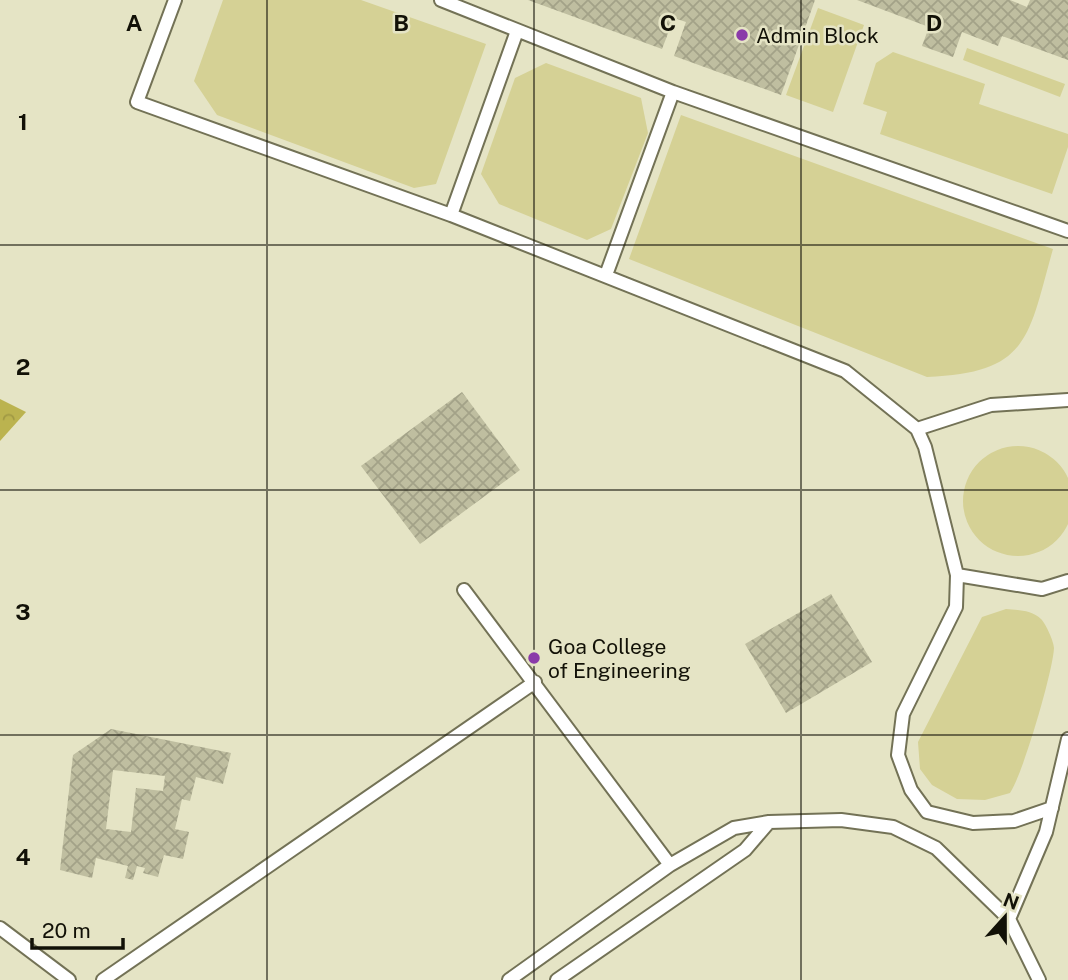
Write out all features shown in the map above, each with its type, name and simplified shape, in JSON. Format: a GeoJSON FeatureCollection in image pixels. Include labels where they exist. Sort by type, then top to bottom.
{"type":"FeatureCollection","features":[{"type":"Feature","properties":{"kind":"lane"},"geometry":{"type":"LineString","coordinates":[[175,0],[136,102],[451,215],[845,371],[917,429],[925,447],[957,575],[957,607],[903,714],[898,755],[911,790],[927,812],[973,823],[1014,821],[1052,808]]}},
{"type":"Feature","properties":{"kind":"lane"},"geometry":{"type":"LineString","coordinates":[[441,0],[673,92],[1068,231]]}},
{"type":"Feature","properties":{"kind":"lane"},"geometry":{"type":"LineString","coordinates":[[451,215],[517,31]]}},
{"type":"Feature","properties":{"kind":"lane"},"geometry":{"type":"LineString","coordinates":[[606,275],[673,92]]}},
{"type":"Feature","properties":{"kind":"lane"},"geometry":{"type":"LineString","coordinates":[[917,429],[990,405],[1068,400]]}},
{"type":"Feature","properties":{"kind":"lane"},"geometry":{"type":"LineString","coordinates":[[957,575],[1042,589],[1068,581]]}},
{"type":"Feature","properties":{"kind":"lane"},"geometry":{"type":"LineString","coordinates":[[464,590],[670,865]]}},
{"type":"Feature","properties":{"kind":"lane"},"geometry":{"type":"LineString","coordinates":[[103,980],[535,682]]}},
{"type":"Feature","properties":{"kind":"lane"},"geometry":{"type":"LineString","coordinates":[[1009,919],[1046,832],[1068,739]]}},
{"type":"Feature","properties":{"kind":"lane"},"geometry":{"type":"LineString","coordinates":[[509,980],[670,865],[734,828],[769,821],[841,820],[893,827],[936,848],[1009,919],[1039,980]]}},
{"type":"Feature","properties":{"kind":"lane"},"geometry":{"type":"LineString","coordinates":[[556,980],[745,850],[769,821]]}},
{"type":"Feature","properties":{"kind":"lane"},"geometry":{"type":"LineString","coordinates":[[0,928],[69,980]]}},
{"type":"Feature","properties":{"kind":"shaded area"},"geometry":{"type":"Polygon","coordinates":[[[223,0],[361,0],[486,44],[436,184],[414,188],[217,115],[194,81],[223,0]]]}},
{"type":"Feature","properties":{"kind":"shaded area"},"geometry":{"type":"Polygon","coordinates":[[[818,8],[864,25],[833,112],[786,95],[818,8]]]}},
{"type":"Feature","properties":{"kind":"shaded area"},"geometry":{"type":"Polygon","coordinates":[[[967,48],[1065,84],[1060,97],[963,60],[967,48]]]}},
{"type":"Feature","properties":{"kind":"shaded area"},"geometry":{"type":"Polygon","coordinates":[[[893,52],[985,84],[979,104],[1068,134],[1068,147],[1052,194],[880,134],[887,112],[863,104],[876,63],[893,52]]]}},
{"type":"Feature","properties":{"kind":"shaded area"},"geometry":{"type":"Polygon","coordinates":[[[546,63],[641,98],[648,133],[611,229],[587,240],[499,204],[481,174],[515,78],[546,63]]]}},
{"type":"Feature","properties":{"kind":"shaded area"},"geometry":{"type":"Polygon","coordinates":[[[681,115],[1053,249],[1037,306],[1019,344],[1006,358],[987,368],[927,377],[629,259],[681,115]]]}},
{"type":"Feature","properties":{"kind":"shaded area"},"geometry":{"type":"Polygon","coordinates":[[[1018,446],[1039,450],[1057,462],[1069,480],[1073,501],[1069,522],[1057,540],[1039,552],[1018,556],[997,552],[979,540],[967,522],[963,501],[967,480],[979,462],[997,450],[1018,446]]]}},
{"type":"Feature","properties":{"kind":"shaded area"},"geometry":{"type":"Polygon","coordinates":[[[1006,609],[1037,616],[1043,621],[1051,638],[1054,648],[1043,699],[1022,766],[1010,793],[985,800],[957,799],[932,785],[920,769],[918,742],[982,617],[1006,609]]]}},
{"type":"Feature","properties":{"kind":"green space"},"geometry":{"type":"Polygon","coordinates":[[[0,399],[26,412],[0,441],[0,399]]]}},
{"type":"Feature","properties":{"kind":"building","name":"Admin Block"},"geometry":{"type":"Polygon","coordinates":[[[528,0],[815,0],[781,95],[674,56],[686,22],[674,18],[662,49],[528,0]]]}},
{"type":"Feature","properties":{"kind":"building"},"geometry":{"type":"Polygon","coordinates":[[[857,0],[1010,0],[1027,7],[1030,0],[1068,0],[1068,60],[1002,36],[998,46],[962,32],[953,57],[922,46],[929,27],[857,0]]]}},
{"type":"Feature","properties":{"kind":"building"},"geometry":{"type":"Polygon","coordinates":[[[462,392],[520,470],[420,544],[361,466],[462,392]]]}},
{"type":"Feature","properties":{"kind":"building"},"geometry":{"type":"Polygon","coordinates":[[[831,594],[872,662],[786,713],[745,644],[831,594]]]}},
{"type":"Feature","properties":{"kind":"building"},"geometry":{"type":"Polygon","coordinates":[[[111,729],[231,753],[223,784],[196,777],[190,801],[182,799],[175,829],[189,832],[183,859],[164,855],[158,877],[143,873],[145,868],[137,866],[133,880],[125,878],[128,866],[96,858],[92,878],[60,870],[73,755],[111,729]],[[113,770],[106,829],[131,832],[136,788],[163,791],[165,776],[113,770]]]}},
{"type":"Feature","properties":{"kind":"place","name":"Admin Block"},"geometry":{"type":"Point","coordinates":[742,35]}},
{"type":"Feature","properties":{"kind":"place","name":"Goa College of Engineering"},"geometry":{"type":"Point","coordinates":[534,658]}}]}
